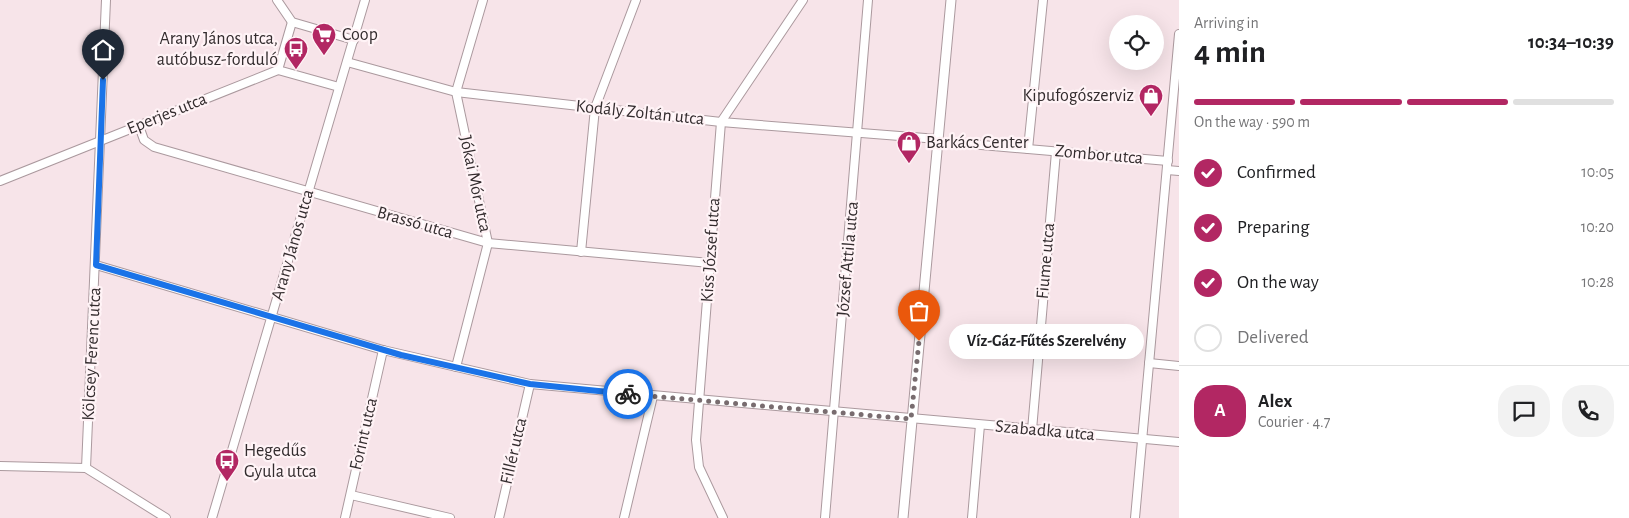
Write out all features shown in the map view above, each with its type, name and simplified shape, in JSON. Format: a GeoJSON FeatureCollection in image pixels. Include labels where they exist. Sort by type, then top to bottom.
{"type":"FeatureCollection","features":[{"type":"Feature","properties":{"kind":"street","name":"Kölcsey Ferenc utca"},"geometry":{"type":"LineString","coordinates":[[86,468],[106,0]]}},
{"type":"Feature","properties":{"kind":"street"},"geometry":{"type":"LineString","coordinates":[[277,0],[292,22],[354,40]]}},
{"type":"Feature","properties":{"kind":"street","name":"Arany János utca"},"geometry":{"type":"LineString","coordinates":[[212,518],[365,0]]}},
{"type":"Feature","properties":{"kind":"street","name":"Jókai Mór utca"},"geometry":{"type":"LineString","coordinates":[[456,368],[488,244],[456,92],[483,0]]}},
{"type":"Feature","properties":{"kind":"street"},"geometry":{"type":"LineString","coordinates":[[581,252],[594,108],[636,0]]}},
{"type":"Feature","properties":{"kind":"street","name":"Kiss József utca"},"geometry":{"type":"LineString","coordinates":[[723,518],[697,460],[696,440],[721,122],[803,0]]}},
{"type":"Feature","properties":{"kind":"street","name":"József Attila utca"},"geometry":{"type":"LineString","coordinates":[[825,518],[859,133],[868,0]]}},
{"type":"Feature","properties":{"kind":"street"},"geometry":{"type":"LineString","coordinates":[[903,518],[952,0]]}},
{"type":"Feature","properties":{"kind":"street"},"geometry":{"type":"LineString","coordinates":[[1028,149],[1043,0]]}},
{"type":"Feature","properties":{"kind":"street"},"geometry":{"type":"LineString","coordinates":[[292,22],[278,70],[340,87]]}},
{"type":"Feature","properties":{"kind":"street"},"geometry":{"type":"LineString","coordinates":[[1136,518],[1179,34]]}},
{"type":"Feature","properties":{"kind":"street","name":"Kodály Zoltán utca"},"geometry":{"type":"LineString","coordinates":[[347,62],[456,92],[721,122],[938,139]]}},
{"type":"Feature","properties":{"kind":"street","name":"Eperjes utca"},"geometry":{"type":"LineString","coordinates":[[0,181],[278,70]]}},
{"type":"Feature","properties":{"kind":"street","name":"Brassó utca"},"geometry":{"type":"LineString","coordinates":[[139,126],[144,140],[154,147],[308,194],[488,244],[710,264]]}},
{"type":"Feature","properties":{"kind":"street","name":"Zombor utca"},"geometry":{"type":"LineString","coordinates":[[970,144],[1168,161]]}},
{"type":"Feature","properties":{"kind":"street","name":"Fiume utca"},"geometry":{"type":"LineString","coordinates":[[1032,430],[1056,152]]}},
{"type":"Feature","properties":{"kind":"street","name":"Zombor utca"},"geometry":{"type":"LineString","coordinates":[[1167,170],[1179,171]]}},
{"type":"Feature","properties":{"kind":"street","name":"Szabadka utca"},"geometry":{"type":"LineString","coordinates":[[96,265],[383,350],[530,384],[1179,442]]}},
{"type":"Feature","properties":{"kind":"street","name":"Forint utca"},"geometry":{"type":"LineString","coordinates":[[345,518],[383,350]]}},
{"type":"Feature","properties":{"kind":"street"},"geometry":{"type":"LineString","coordinates":[[1149,363],[1179,366]]}},
{"type":"Feature","properties":{"kind":"street","name":"Fillér utca"},"geometry":{"type":"LineString","coordinates":[[499,518],[530,384]]}},
{"type":"Feature","properties":{"kind":"street"},"geometry":{"type":"LineString","coordinates":[[624,518],[653,396]]}},
{"type":"Feature","properties":{"kind":"street"},"geometry":{"type":"LineString","coordinates":[[972,518],[980,425]]}},
{"type":"Feature","properties":{"kind":"street"},"geometry":{"type":"LineString","coordinates":[[0,466],[86,468],[166,518]]}},
{"type":"Feature","properties":{"kind":"street"},"geometry":{"type":"LineString","coordinates":[[351,495],[450,518]]}},
{"type":"Feature","properties":{"kind":"way so far"},"geometry":{"type":"LineString","coordinates":[[628,394],[911,419],[919,341]]}},
{"type":"Feature","properties":{"kind":"place","name":"Coop"},"geometry":{"type":"Point","coordinates":[324,56]}},
{"type":"Feature","properties":{"kind":"place","name":"Arany János utca, autóbusz-forduló"},"geometry":{"type":"Point","coordinates":[296,70]}},
{"type":"Feature","properties":{"kind":"place","name":"Kipufogószerviz"},"geometry":{"type":"Point","coordinates":[1151,117]}},
{"type":"Feature","properties":{"kind":"place","name":"Barkács Center"},"geometry":{"type":"Point","coordinates":[909,164]}},
{"type":"Feature","properties":{"kind":"place","name":"Víz-Gáz-Fűtés Szerelvény"},"geometry":{"type":"Point","coordinates":[919,341]}},
{"type":"Feature","properties":{"kind":"place","name":"Hegedűs Gyula utca"},"geometry":{"type":"Point","coordinates":[227,482]}},
{"type":"Feature","properties":{"kind":"route"},"geometry":{"type":"LineString","coordinates":[[103,80],[96,265],[401,355],[530,384],[628,394]]}}]}
